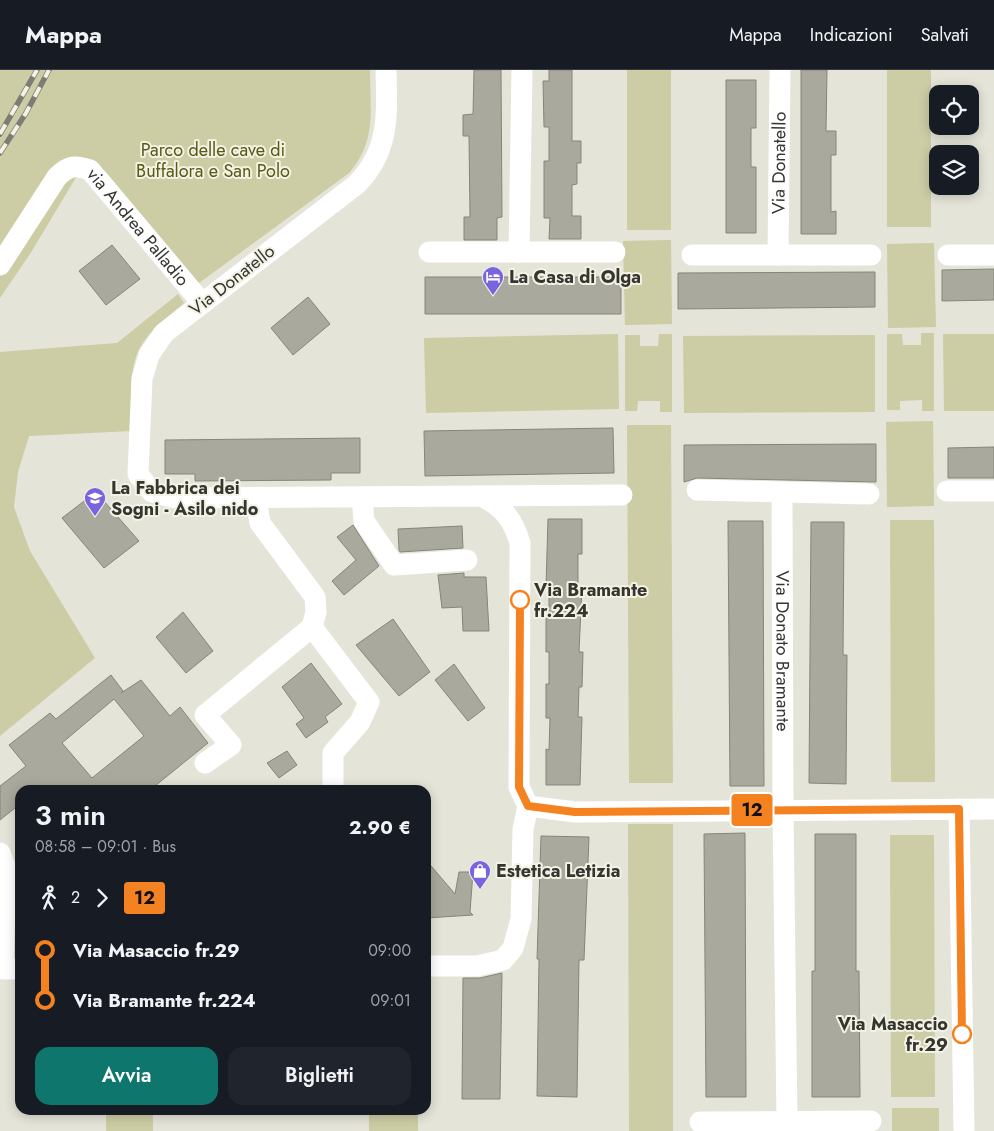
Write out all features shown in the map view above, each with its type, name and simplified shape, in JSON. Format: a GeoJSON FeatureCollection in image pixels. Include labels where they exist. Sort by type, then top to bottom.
{"type":"FeatureCollection","features":[{"type":"Feature","properties":{"kind":"street","name":"Via Donatello"},"geometry":{"type":"LineString","coordinates":[[256,499],[176,498],[152,492],[138,474],[142,379],[149,355],[164,333],[357,184],[371,169],[379,152],[387,119],[386,70]]}},
{"type":"Feature","properties":{"kind":"street"},"geometry":{"type":"LineString","coordinates":[[519,252],[522,70]]}},
{"type":"Feature","properties":{"kind":"street","name":"Via Donatello"},"geometry":{"type":"LineString","coordinates":[[778,255],[780,70]]}},
{"type":"Feature","properties":{"kind":"street","name":"via Andrea Palladio"},"geometry":{"type":"LineString","coordinates":[[0,265],[57,177],[64,169],[75,165],[90,170],[202,303]]}},
{"type":"Feature","properties":{"kind":"street"},"geometry":{"type":"LineString","coordinates":[[429,252],[615,252]]}},
{"type":"Feature","properties":{"kind":"street"},"geometry":{"type":"LineString","coordinates":[[692,255],[870,255]]}},
{"type":"Feature","properties":{"kind":"street"},"geometry":{"type":"LineString","coordinates":[[948,255],[994,255]]}},
{"type":"Feature","properties":{"kind":"street"},"geometry":{"type":"LineString","coordinates":[[697,490],[868,494]]}},
{"type":"Feature","properties":{"kind":"street"},"geometry":{"type":"LineString","coordinates":[[947,491],[994,491]]}},
{"type":"Feature","properties":{"kind":"street","name":"Via Donato Bramante"},"geometry":{"type":"LineString","coordinates":[[782,492],[783,810],[787,1121]]}},
{"type":"Feature","properties":{"kind":"street"},"geometry":{"type":"LineString","coordinates":[[205,763],[231,745],[205,715],[312,627],[316,612],[315,597],[260,523],[256,499],[622,495]]}},
{"type":"Feature","properties":{"kind":"street"},"geometry":{"type":"LineString","coordinates":[[431,966],[477,966],[503,960],[513,948],[521,918],[523,829],[528,806],[519,787],[520,543],[515,526],[508,514],[496,503],[482,496]]}},
{"type":"Feature","properties":{"kind":"street"},"geometry":{"type":"LineString","coordinates":[[362,498],[364,520],[394,565],[467,560]]}},
{"type":"Feature","properties":{"kind":"street"},"geometry":{"type":"LineString","coordinates":[[312,627],[369,702],[360,722],[333,753],[333,785]]}},
{"type":"Feature","properties":{"kind":"street"},"geometry":{"type":"LineString","coordinates":[[528,806],[575,812],[994,809]]}},
{"type":"Feature","properties":{"kind":"street"},"geometry":{"type":"LineString","coordinates":[[959,809],[964,1131]]}},
{"type":"Feature","properties":{"kind":"street"},"geometry":{"type":"LineString","coordinates":[[0,853],[6,869],[3,969],[15,969]]}},
{"type":"Feature","properties":{"kind":"street"},"geometry":{"type":"LineString","coordinates":[[700,1122],[871,1121]]}},
{"type":"Feature","properties":{"kind":"green space","name":"Parco delle cave di Buffalora e San Polo"},"geometry":{"type":"Polygon","coordinates":[[[0,70],[370,70],[371,112],[368,137],[358,161],[349,173],[199,283],[106,172],[87,159],[30,254],[0,298],[0,70]]]}},
{"type":"Feature","properties":{"kind":"green space"},"geometry":{"type":"Polygon","coordinates":[[[627,70],[671,70],[671,230],[627,230],[627,70]]]}},
{"type":"Feature","properties":{"kind":"green space"},"geometry":{"type":"Polygon","coordinates":[[[887,70],[931,70],[931,85],[929,85],[929,135],[931,135],[931,145],[929,145],[929,195],[931,195],[931,227],[887,227],[887,70]]]}},
{"type":"Feature","properties":{"kind":"green space"},"geometry":{"type":"Polygon","coordinates":[[[671,240],[672,324],[625,325],[623,241],[671,240]]]}},
{"type":"Feature","properties":{"kind":"green space"},"geometry":{"type":"Polygon","coordinates":[[[934,243],[936,327],[888,328],[887,244],[934,243]]]}},
{"type":"Feature","properties":{"kind":"green space"},"geometry":{"type":"Polygon","coordinates":[[[178,294],[184,303],[151,332],[137,354],[131,382],[131,431],[29,436],[18,472],[14,507],[30,551],[95,658],[0,736],[0,352],[117,343],[178,294]]]}},
{"type":"Feature","properties":{"kind":"green space"},"geometry":{"type":"Polygon","coordinates":[[[921,333],[934,333],[934,411],[922,411],[922,400],[900,401],[900,410],[887,410],[887,334],[902,334],[903,345],[921,345],[921,333]]]}},
{"type":"Feature","properties":{"kind":"green space"},"geometry":{"type":"Polygon","coordinates":[[[618,334],[619,409],[426,413],[424,338],[618,334]]]}},
{"type":"Feature","properties":{"kind":"green space"},"geometry":{"type":"Polygon","coordinates":[[[659,334],[672,334],[672,412],[660,412],[660,401],[638,401],[637,411],[625,411],[625,335],[640,335],[640,346],[658,346],[659,334]]]}},
{"type":"Feature","properties":{"kind":"green space"},"geometry":{"type":"Polygon","coordinates":[[[943,334],[994,334],[994,411],[944,411],[943,334]]]}},
{"type":"Feature","properties":{"kind":"green space"},"geometry":{"type":"Polygon","coordinates":[[[875,335],[875,412],[684,413],[683,336],[875,335]]]}},
{"type":"Feature","properties":{"kind":"green space"},"geometry":{"type":"Polygon","coordinates":[[[933,421],[934,506],[887,507],[886,422],[933,421]]]}},
{"type":"Feature","properties":{"kind":"green space"},"geometry":{"type":"Polygon","coordinates":[[[627,425],[671,425],[673,783],[629,783],[627,425]]]}},
{"type":"Feature","properties":{"kind":"green space"},"geometry":{"type":"Polygon","coordinates":[[[890,520],[934,520],[935,782],[891,782],[890,520]]]}},
{"type":"Feature","properties":{"kind":"green space"},"geometry":{"type":"Polygon","coordinates":[[[628,824],[673,824],[673,1131],[629,1131],[628,824]]]}},
{"type":"Feature","properties":{"kind":"green space"},"geometry":{"type":"Polygon","coordinates":[[[890,835],[934,835],[935,1097],[891,1097],[890,835]]]}},
{"type":"Feature","properties":{"kind":"green space"},"geometry":{"type":"Polygon","coordinates":[[[892,1108],[939,1108],[939,1131],[892,1131],[892,1108]]]}},
{"type":"Feature","properties":{"kind":"green space"},"geometry":{"type":"Polygon","coordinates":[[[106,1115],[153,1115],[153,1131],[106,1131],[106,1115]]]}},
{"type":"Feature","properties":{"kind":"green space"},"geometry":{"type":"Polygon","coordinates":[[[369,1115],[418,1115],[418,1131],[369,1131],[369,1115]]]}},
{"type":"Feature","properties":{"kind":"building"},"geometry":{"type":"Polygon","coordinates":[[[474,70],[501,70],[502,217],[497,218],[497,240],[464,240],[464,217],[470,217],[469,136],[463,136],[463,115],[473,114],[474,70]]]}},
{"type":"Feature","properties":{"kind":"building"},"geometry":{"type":"Polygon","coordinates":[[[549,70],[572,70],[572,141],[581,141],[581,163],[577,163],[577,184],[572,185],[572,216],[581,216],[581,239],[549,239],[550,218],[544,218],[544,161],[549,161],[549,127],[544,127],[543,81],[549,81],[549,70]]]}},
{"type":"Feature","properties":{"kind":"building"},"geometry":{"type":"Polygon","coordinates":[[[801,70],[827,70],[826,131],[836,131],[836,155],[831,155],[831,212],[836,211],[836,234],[801,234],[801,70]]]}},
{"type":"Feature","properties":{"kind":"building"},"geometry":{"type":"Polygon","coordinates":[[[726,80],[756,80],[756,128],[751,128],[751,167],[756,167],[756,233],[726,233],[726,80]]]}},
{"type":"Feature","properties":{"kind":"building"},"geometry":{"type":"Polygon","coordinates":[[[112,245],[140,279],[106,305],[79,271],[112,245]]]}},
{"type":"Feature","properties":{"kind":"building"},"geometry":{"type":"Polygon","coordinates":[[[994,269],[994,300],[942,301],[942,270],[994,269]]]}},
{"type":"Feature","properties":{"kind":"building"},"geometry":{"type":"Polygon","coordinates":[[[875,272],[875,307],[678,309],[678,273],[875,272]]]}},
{"type":"Feature","properties":{"kind":"building"},"geometry":{"type":"Polygon","coordinates":[[[425,277],[621,277],[621,314],[425,314],[425,277]]]}},
{"type":"Feature","properties":{"kind":"building"},"geometry":{"type":"Polygon","coordinates":[[[308,297],[330,324],[293,355],[271,328],[308,297]]]}},
{"type":"Feature","properties":{"kind":"building"},"geometry":{"type":"Polygon","coordinates":[[[613,428],[614,473],[425,476],[424,431],[613,428]]]}},
{"type":"Feature","properties":{"kind":"building"},"geometry":{"type":"Polygon","coordinates":[[[360,438],[360,473],[331,473],[331,480],[195,481],[195,474],[165,474],[165,440],[360,438]]]}},
{"type":"Feature","properties":{"kind":"building"},"geometry":{"type":"Polygon","coordinates":[[[876,444],[876,482],[697,478],[684,482],[684,445],[876,444]]]}},
{"type":"Feature","properties":{"kind":"building"},"geometry":{"type":"Polygon","coordinates":[[[994,447],[994,478],[948,478],[948,448],[994,447]]]}},
{"type":"Feature","properties":{"kind":"building"},"geometry":{"type":"Polygon","coordinates":[[[96,492],[139,541],[104,568],[62,518],[96,492]]]}},
{"type":"Feature","properties":{"kind":"building"},"geometry":{"type":"Polygon","coordinates":[[[548,519],[582,519],[582,554],[578,554],[578,586],[582,586],[579,652],[583,652],[582,687],[579,687],[578,717],[582,717],[580,785],[546,785],[546,749],[549,750],[550,718],[546,718],[546,684],[549,684],[549,652],[546,652],[546,618],[549,618],[549,587],[546,587],[548,519]]]}},
{"type":"Feature","properties":{"kind":"building"},"geometry":{"type":"Polygon","coordinates":[[[728,521],[763,521],[764,786],[730,786],[728,521]]]}},
{"type":"Feature","properties":{"kind":"building"},"geometry":{"type":"Polygon","coordinates":[[[811,522],[844,522],[843,655],[847,655],[846,784],[809,783],[811,522]]]}},
{"type":"Feature","properties":{"kind":"building"},"geometry":{"type":"Polygon","coordinates":[[[353,525],[379,566],[344,595],[332,581],[356,560],[337,537],[353,525]]]}},
{"type":"Feature","properties":{"kind":"building"},"geometry":{"type":"Polygon","coordinates":[[[462,526],[463,548],[400,552],[399,550],[398,529],[462,526]]]}},
{"type":"Feature","properties":{"kind":"building"},"geometry":{"type":"Polygon","coordinates":[[[464,573],[464,577],[486,577],[489,631],[463,631],[462,607],[442,608],[438,575],[464,573]]]}},
{"type":"Feature","properties":{"kind":"building"},"geometry":{"type":"Polygon","coordinates":[[[183,612],[213,651],[186,673],[156,637],[183,612]]]}},
{"type":"Feature","properties":{"kind":"building"},"geometry":{"type":"Polygon","coordinates":[[[393,619],[430,672],[399,696],[356,645],[393,619]]]}},
{"type":"Feature","properties":{"kind":"building"},"geometry":{"type":"Polygon","coordinates":[[[311,663],[342,704],[325,717],[328,722],[306,738],[296,724],[304,718],[282,687],[311,663]]]}},
{"type":"Feature","properties":{"kind":"building"},"geometry":{"type":"Polygon","coordinates":[[[454,664],[485,708],[468,721],[435,680],[454,664]]]}},
{"type":"Feature","properties":{"kind":"building"},"geometry":{"type":"Polygon","coordinates":[[[111,675],[123,691],[121,693],[141,680],[170,716],[180,707],[208,743],[156,785],[15,785],[15,808],[0,820],[0,786],[26,766],[9,745],[50,713],[56,719],[111,675]],[[114,699],[62,743],[92,778],[144,736],[114,699]]]}},
{"type":"Feature","properties":{"kind":"building"},"geometry":{"type":"Polygon","coordinates":[[[287,751],[297,765],[279,778],[267,763],[287,751]]]}},
{"type":"Feature","properties":{"kind":"building"},"geometry":{"type":"Polygon","coordinates":[[[745,833],[746,1097],[706,1097],[704,834],[745,833]]]}},
{"type":"Feature","properties":{"kind":"building"},"geometry":{"type":"Polygon","coordinates":[[[815,834],[856,834],[856,971],[859,971],[860,1097],[812,1097],[812,971],[815,971],[815,834]]]}},
{"type":"Feature","properties":{"kind":"building"},"geometry":{"type":"Polygon","coordinates":[[[541,836],[589,837],[584,960],[579,960],[577,1097],[537,1096],[539,959],[537,959],[541,836]]]}},
{"type":"Feature","properties":{"kind":"building"},"geometry":{"type":"Polygon","coordinates":[[[431,866],[455,894],[459,872],[473,872],[470,912],[473,915],[431,918],[431,866]]]}},
{"type":"Feature","properties":{"kind":"building"},"geometry":{"type":"Polygon","coordinates":[[[502,973],[500,1099],[462,1099],[463,978],[480,978],[502,973]]]}},
{"type":"Feature","properties":{"kind":"railway"},"geometry":{"type":"LineString","coordinates":[[0,134],[37,70]]}},
{"type":"Feature","properties":{"kind":"railway"},"geometry":{"type":"LineString","coordinates":[[0,153],[26,113],[49,70]]}},
{"type":"Feature","properties":{"kind":"bus line","name":"12"},"geometry":{"type":"LineString","coordinates":[[520,600],[519,787],[528,806],[575,812],[959,809],[962,1034]]}},
{"type":"Feature","properties":{"kind":"place","name":"La Casa di Olga"},"geometry":{"type":"Point","coordinates":[493,296]}},
{"type":"Feature","properties":{"kind":"place","name":"La Fabbrica dei Sogni - Asilo nido"},"geometry":{"type":"Point","coordinates":[95,517]}},
{"type":"Feature","properties":{"kind":"place","name":"Via Bramante fr.224"},"geometry":{"type":"Point","coordinates":[520,600]}},
{"type":"Feature","properties":{"kind":"place","name":"Estetica Letizia"},"geometry":{"type":"Point","coordinates":[480,890]}},
{"type":"Feature","properties":{"kind":"place","name":"Via Masaccio fr.29"},"geometry":{"type":"Point","coordinates":[962,1034]}}]}
